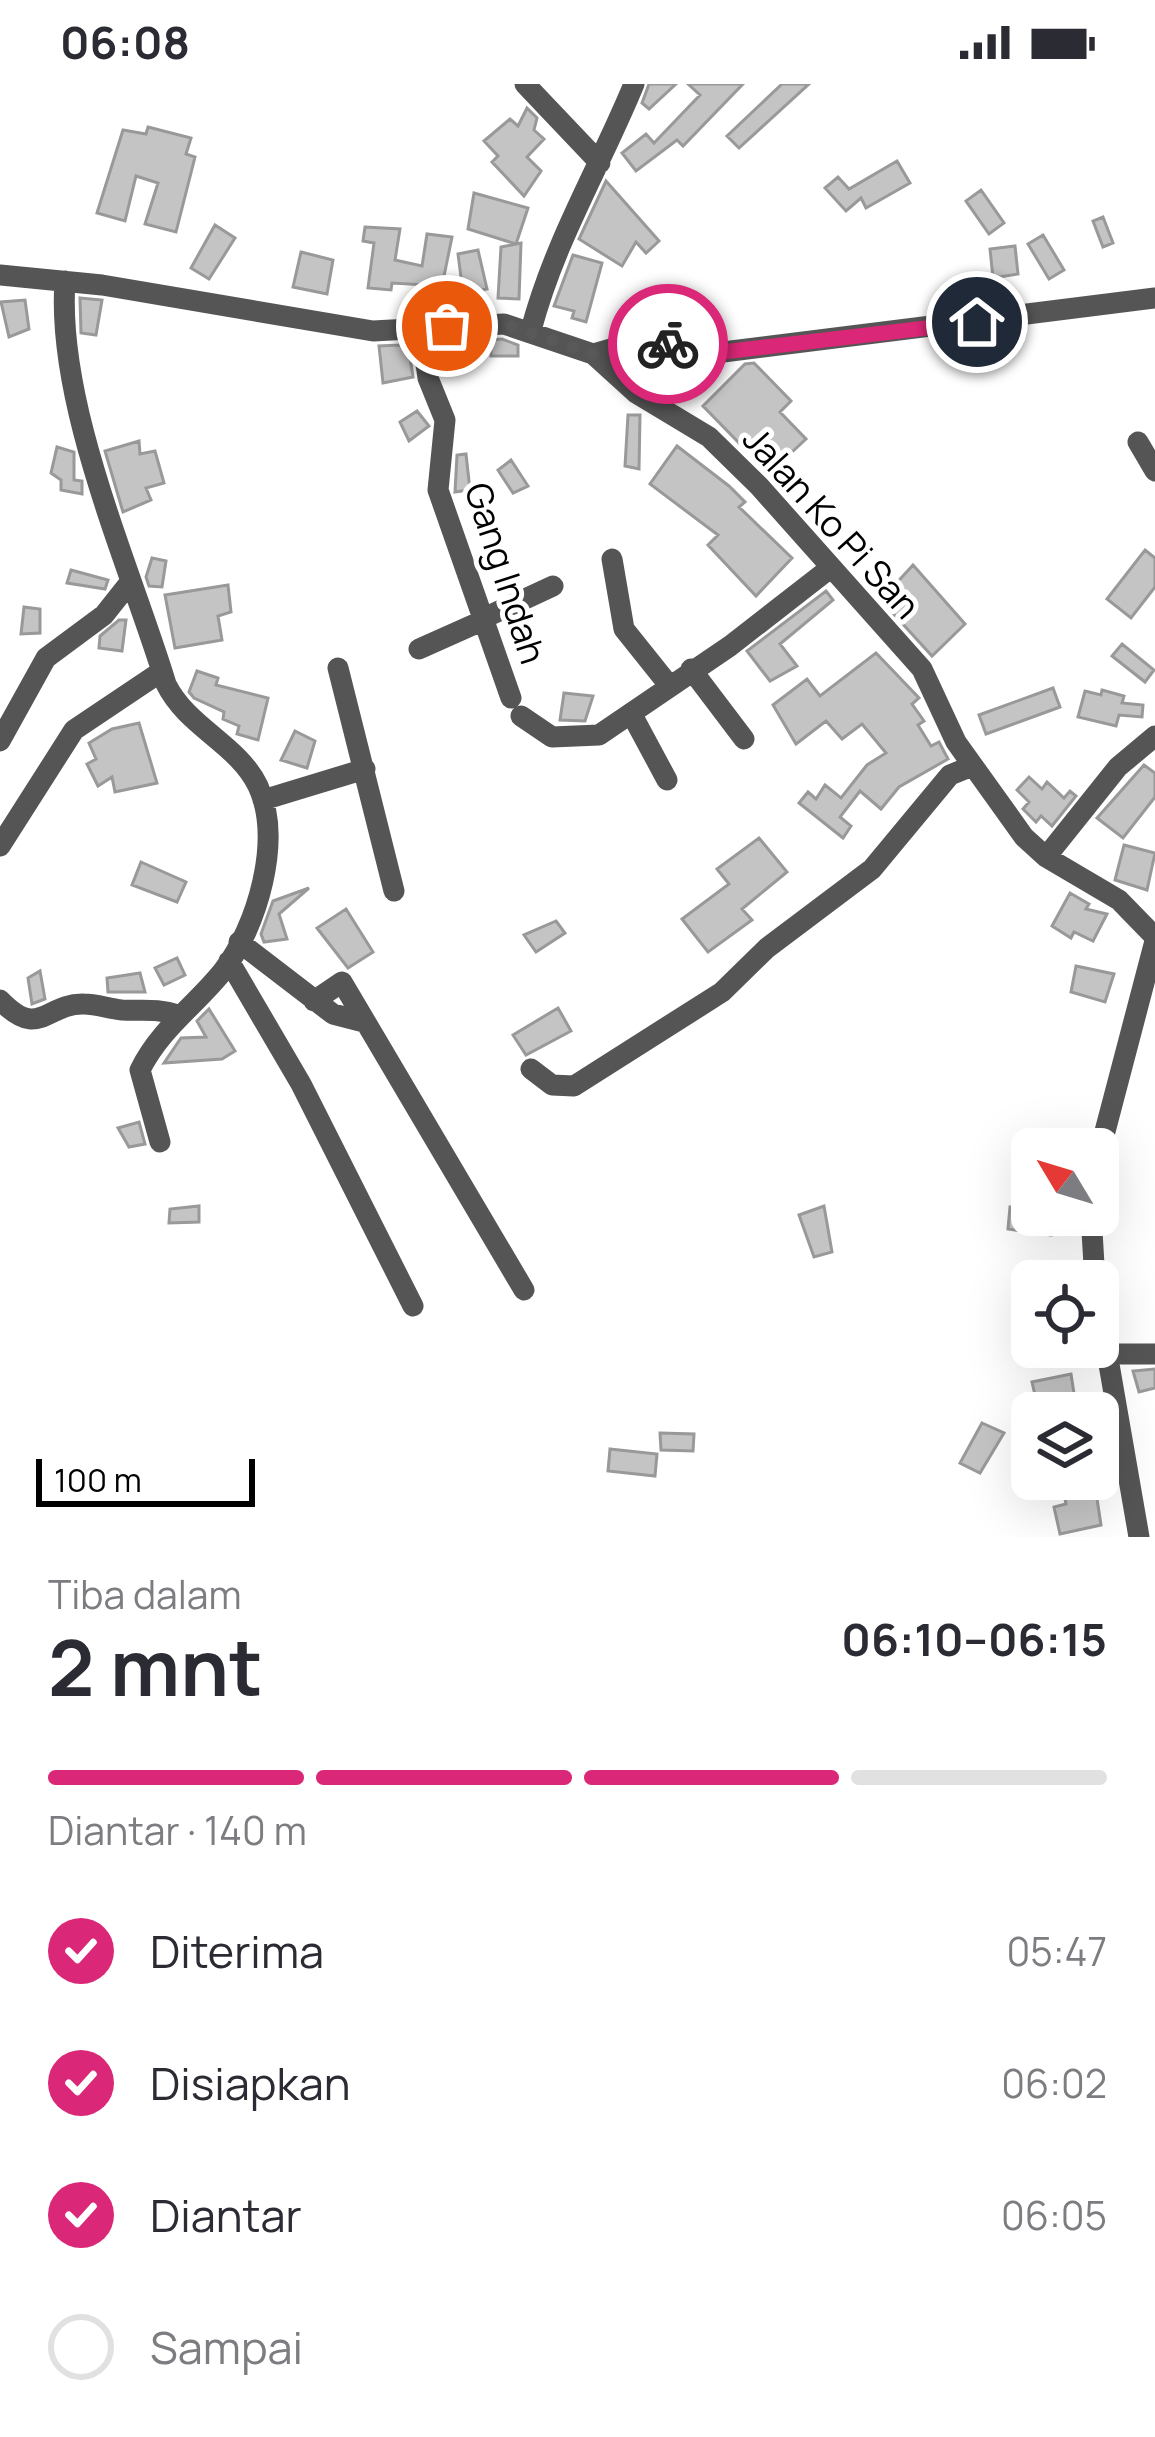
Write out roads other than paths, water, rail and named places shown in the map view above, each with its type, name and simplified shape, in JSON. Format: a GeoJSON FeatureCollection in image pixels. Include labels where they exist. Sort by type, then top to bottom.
{"type":"FeatureCollection","features":[{"type":"Feature","properties":{"kind":"street"},"geometry":{"type":"LineString","coordinates":[[525,84],[600,164]]}},
{"type":"Feature","properties":{"kind":"street"},"geometry":{"type":"LineString","coordinates":[[531,330],[560,235],[600,164],[634,84]]}},
{"type":"Feature","properties":{"kind":"street","name":"Jalan Ko Pi San"},"geometry":{"type":"LineString","coordinates":[[0,275],[65,281],[335,327],[421,329],[483,322],[531,330],[593,354],[636,393],[693,425],[732,458],[922,669],[972,766],[1024,837],[1046,857],[1106,891],[1155,939]]}},
{"type":"Feature","properties":{"kind":"street"},"geometry":{"type":"LineString","coordinates":[[65,281],[66,333],[82,414],[162,671],[174,700],[247,768],[263,800],[266,856],[234,952],[178,1015],[140,1070],[160,1142]]}},
{"type":"Feature","properties":{"kind":"street"},"geometry":{"type":"LineString","coordinates":[[593,354],[635,342],[723,352],[1155,298]]}},
{"type":"Feature","properties":{"kind":"street","name":"Gang Indah"},"geometry":{"type":"LineString","coordinates":[[421,329],[428,378],[445,420],[438,490],[516,707],[552,737],[585,738],[631,713]]}},
{"type":"Feature","properties":{"kind":"street"},"geometry":{"type":"LineString","coordinates":[[1138,442],[1155,471]]}},
{"type":"Feature","properties":{"kind":"street"},"geometry":{"type":"LineString","coordinates":[[612,559],[624,628],[668,684]]}},
{"type":"Feature","properties":{"kind":"street"},"geometry":{"type":"LineString","coordinates":[[667,780],[631,713],[829,569]]}},
{"type":"Feature","properties":{"kind":"street"},"geometry":{"type":"LineString","coordinates":[[0,741],[46,658],[104,615],[131,581]]}},
{"type":"Feature","properties":{"kind":"street"},"geometry":{"type":"LineString","coordinates":[[419,649],[554,586]]}},
{"type":"Feature","properties":{"kind":"street"},"geometry":{"type":"LineString","coordinates":[[338,668],[394,891]]}},
{"type":"Feature","properties":{"kind":"street"},"geometry":{"type":"LineString","coordinates":[[691,669],[744,739]]}},
{"type":"Feature","properties":{"kind":"street"},"geometry":{"type":"LineString","coordinates":[[0,846],[74,730],[162,671]]}},
{"type":"Feature","properties":{"kind":"street"},"geometry":{"type":"LineString","coordinates":[[1046,857],[1118,767],[1155,736]]}},
{"type":"Feature","properties":{"kind":"street"},"geometry":{"type":"LineString","coordinates":[[531,1069],[552,1085],[574,1086],[722,992],[752,960],[872,869],[950,775],[972,766]]}},
{"type":"Feature","properties":{"kind":"street"},"geometry":{"type":"LineString","coordinates":[[263,800],[365,770]]}},
{"type":"Feature","properties":{"kind":"street"},"geometry":{"type":"LineString","coordinates":[[1106,1128],[1155,939]]}},
{"type":"Feature","properties":{"kind":"street"},"geometry":{"type":"LineString","coordinates":[[234,952],[333,1014],[364,1022]]}},
{"type":"Feature","properties":{"kind":"street"},"geometry":{"type":"LineString","coordinates":[[234,952],[413,1306]]}},
{"type":"Feature","properties":{"kind":"street"},"geometry":{"type":"LineString","coordinates":[[314,1001],[342,982],[524,1290]]}},
{"type":"Feature","properties":{"kind":"street"},"geometry":{"type":"LineString","coordinates":[[0,1000],[20,1017],[38,1021],[81,1003],[119,1010],[153,1007],[178,1015]]}},
{"type":"Feature","properties":{"kind":"street"},"geometry":{"type":"LineString","coordinates":[[1119,1354],[1155,1354]]}},
{"type":"Feature","properties":{"kind":"street"},"geometry":{"type":"LineString","coordinates":[[1109,1368],[1139,1537]]}}]}
